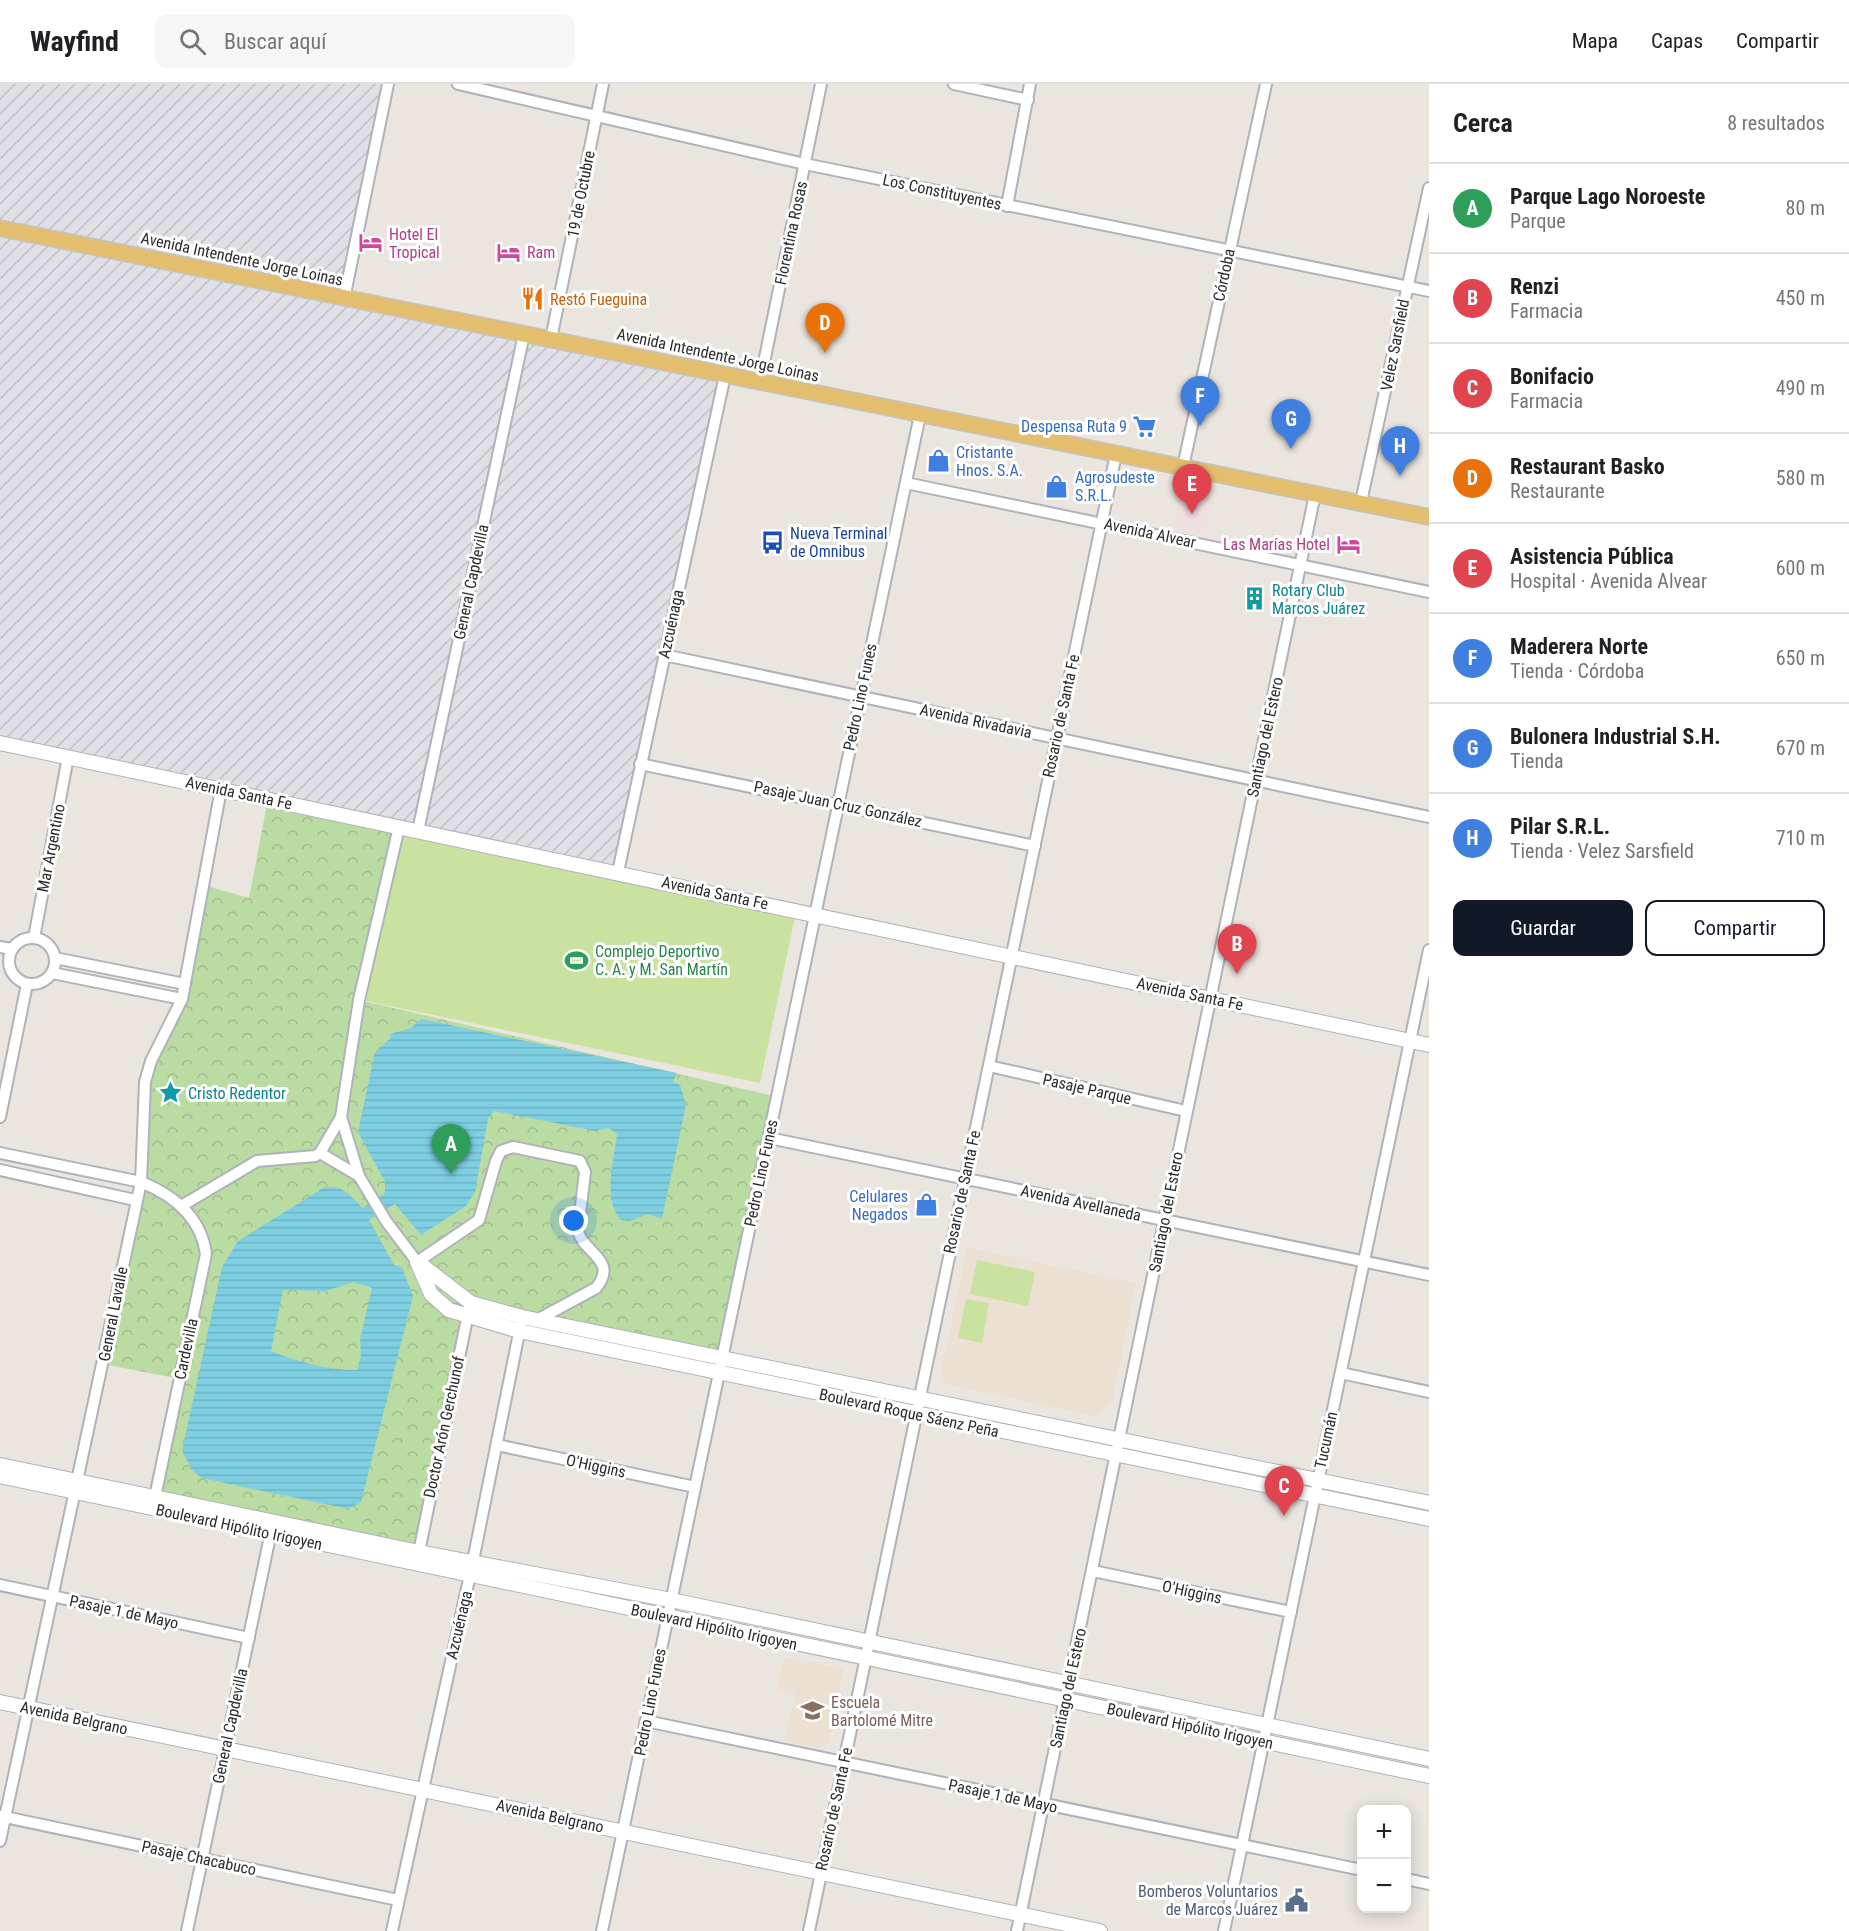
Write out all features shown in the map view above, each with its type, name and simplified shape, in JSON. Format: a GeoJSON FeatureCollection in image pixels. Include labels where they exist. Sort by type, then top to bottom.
{"type":"FeatureCollection","features":[{"type":"Feature","properties":{"kind":"main road","name":"Avenida Intendente Jorge Loinas"},"geometry":{"type":"LineString","coordinates":[[0,228],[920,416],[1429,517]]}},
{"type":"Feature","properties":{"kind":"street"},"geometry":{"type":"LineString","coordinates":[[344,298],[388,84]]}},
{"type":"Feature","properties":{"kind":"street","name":"Los Constituyentes"},"geometry":{"type":"LineString","coordinates":[[458,84],[597,114],[805,164],[1429,291]]}},
{"type":"Feature","properties":{"kind":"street","name":"19 de Octubre"},"geometry":{"type":"LineString","coordinates":[[551,339],[603,84]]}},
{"type":"Feature","properties":{"kind":"street","name":"Florentina Rosas"},"geometry":{"type":"LineString","coordinates":[[760,382],[821,84]]}},
{"type":"Feature","properties":{"kind":"street"},"geometry":{"type":"LineString","coordinates":[[954,84],[1028,100]]}},
{"type":"Feature","properties":{"kind":"street"},"geometry":{"type":"LineString","coordinates":[[1007,206],[1030,84]]}},
{"type":"Feature","properties":{"kind":"street","name":"Córdoba"},"geometry":{"type":"LineString","coordinates":[[1183,467],[1266,84]]}},
{"type":"Feature","properties":{"kind":"street","name":"Velez Sarsfield"},"geometry":{"type":"LineString","coordinates":[[1361,502],[1429,188]]}},
{"type":"Feature","properties":{"kind":"street","name":"General Capdevilla"},"geometry":{"type":"LineString","coordinates":[[418,831],[524,334]]}},
{"type":"Feature","properties":{"kind":"street","name":"Azcuénaga"},"geometry":{"type":"LineString","coordinates":[[618,872],[725,375]]}},
{"type":"Feature","properties":{"kind":"street","name":"Pedro Lino Funes"},"geometry":{"type":"LineString","coordinates":[[602,1931],[920,416]]}},
{"type":"Feature","properties":{"kind":"street","name":"Rosario de Santa Fe"},"geometry":{"type":"LineString","coordinates":[[808,1931],[1116,454]]}},
{"type":"Feature","properties":{"kind":"street","name":"Avenida Alvear"},"geometry":{"type":"LineString","coordinates":[[906,483],[1429,592]]}},
{"type":"Feature","properties":{"kind":"street","name":"Santiago del Estero"},"geometry":{"type":"LineString","coordinates":[[1017,1931],[1315,494]]}},
{"type":"Feature","properties":{"kind":"street","name":"Avenida Rivadavia"},"geometry":{"type":"LineString","coordinates":[[664,654],[1429,817]]}},
{"type":"Feature","properties":{"kind":"street","name":"Avenida Santa Fe"},"geometry":{"type":"LineString","coordinates":[[0,743],[1012,955],[1429,1045]]}},
{"type":"Feature","properties":{"kind":"street","name":"Mar Argentino"},"geometry":{"type":"LineString","coordinates":[[34,938],[68,757]]}},
{"type":"Feature","properties":{"kind":"street","name":"Pasaje Juan Cruz González"},"geometry":{"type":"LineString","coordinates":[[640,764],[1035,846]]}},
{"type":"Feature","properties":{"kind":"street","name":"General Lavalle"},"geometry":{"type":"LineString","coordinates":[[0,1841],[3,1817],[29,1708],[51,1596],[104,1364],[135,1200],[141,1182],[145,1082],[151,1061],[182,999],[221,789]]}},
{"type":"Feature","properties":{"kind":"street"},"geometry":{"type":"LineString","coordinates":[[0,1153],[141,1182],[183,1204],[257,1161],[306,1158],[320,1153],[341,1116],[359,1000],[399,826]]}},
{"type":"Feature","properties":{"kind":"street"},"geometry":{"type":"LineString","coordinates":[[34,938],[46,943],[55,958],[52,973],[42,983],[27,984],[14,977],[4,963],[12,949],[22,940],[34,938]]}},
{"type":"Feature","properties":{"kind":"street"},"geometry":{"type":"LineString","coordinates":[[0,947],[12,949]]}},
{"type":"Feature","properties":{"kind":"street","name":"Tucumán"},"geometry":{"type":"LineString","coordinates":[[1224,1931],[1429,950]]}},
{"type":"Feature","properties":{"kind":"street"},"geometry":{"type":"LineString","coordinates":[[55,958],[185,984]]}},
{"type":"Feature","properties":{"kind":"street"},"geometry":{"type":"LineString","coordinates":[[52,973],[182,999]]}},
{"type":"Feature","properties":{"kind":"street"},"geometry":{"type":"LineString","coordinates":[[0,1117],[27,984]]}},
{"type":"Feature","properties":{"kind":"street","name":"Pasaje Parque"},"geometry":{"type":"LineString","coordinates":[[988,1066],[1186,1111]]}},
{"type":"Feature","properties":{"kind":"street","name":"Boulevard Roque Sáenz Peña"},"geometry":{"type":"LineString","coordinates":[[341,1116],[359,1176],[386,1221],[417,1262],[431,1294],[449,1310],[466,1318],[520,1324],[718,1374],[1429,1519]]}},
{"type":"Feature","properties":{"kind":"street","name":"Avenida Avellaneda"},"geometry":{"type":"LineString","coordinates":[[769,1138],[1429,1275]]}},
{"type":"Feature","properties":{"kind":"street"},"geometry":{"type":"LineString","coordinates":[[417,1262],[479,1220],[501,1151],[513,1147],[580,1161],[585,1172],[578,1230],[580,1239],[599,1258],[604,1268],[602,1281],[596,1288],[537,1320]]}},
{"type":"Feature","properties":{"kind":"street"},"geometry":{"type":"LineString","coordinates":[[320,1153],[359,1176]]}},
{"type":"Feature","properties":{"kind":"street"},"geometry":{"type":"LineString","coordinates":[[0,1170],[135,1200]]}},
{"type":"Feature","properties":{"kind":"street","name":"Cardevilla"},"geometry":{"type":"LineString","coordinates":[[155,1497],[206,1254],[205,1244],[183,1204]]}},
{"type":"Feature","properties":{"kind":"street","name":"Boulevard Roque Sáenz Peña"},"geometry":{"type":"LineString","coordinates":[[417,1262],[471,1303],[520,1324],[537,1320],[1429,1503]]}},
{"type":"Feature","properties":{"kind":"street","name":"Doctor Arón Gerchunof"},"geometry":{"type":"LineString","coordinates":[[419,1552],[466,1318],[471,1303]]}},
{"type":"Feature","properties":{"kind":"street","name":"Azcuénaga"},"geometry":{"type":"LineString","coordinates":[[392,1931],[473,1561],[520,1324]]}},
{"type":"Feature","properties":{"kind":"street"},"geometry":{"type":"LineString","coordinates":[[1341,1373],[1429,1392]]}},
{"type":"Feature","properties":{"kind":"street","name":"O'Higgins"},"geometry":{"type":"LineString","coordinates":[[497,1446],[695,1487]]}},
{"type":"Feature","properties":{"kind":"street","name":"Boulevard Hipólito Irigoyen"},"geometry":{"type":"LineString","coordinates":[[0,1465],[75,1486],[272,1527],[473,1561],[671,1600],[1429,1759]]}},
{"type":"Feature","properties":{"kind":"street","name":"Boulevard Hipólito Irigoyen"},"geometry":{"type":"LineString","coordinates":[[0,1476],[155,1497],[470,1575],[1429,1776]]}},
{"type":"Feature","properties":{"kind":"street","name":"General Capdevilla"},"geometry":{"type":"LineString","coordinates":[[187,1931],[272,1527]]}},
{"type":"Feature","properties":{"kind":"street","name":"O'Higgins"},"geometry":{"type":"LineString","coordinates":[[1093,1571],[1291,1612]]}},
{"type":"Feature","properties":{"kind":"street","name":"Pasaje 1 de Mayo"},"geometry":{"type":"LineString","coordinates":[[0,1586],[249,1638]]}},
{"type":"Feature","properties":{"kind":"street","name":"Avenida Belgrano"},"geometry":{"type":"LineString","coordinates":[[0,1702],[1100,1931]]}},
{"type":"Feature","properties":{"kind":"street","name":"Pasaje 1 de Mayo"},"geometry":{"type":"LineString","coordinates":[[646,1721],[1357,1869]]}},
{"type":"Feature","properties":{"kind":"street","name":"Pasaje Chacabuco"},"geometry":{"type":"LineString","coordinates":[[3,1817],[398,1900]]}},
{"type":"Feature","properties":{"kind":"street"},"geometry":{"type":"LineString","coordinates":[[1411,1881],[1429,1884]]}},
{"type":"Feature","properties":{"kind":"shaded area"},"geometry":{"type":"Polygon","coordinates":[[[0,84],[388,84],[344,299],[725,375],[618,872],[0,743],[0,84]]]}},
{"type":"Feature","properties":{"kind":"shaded area"},"geometry":{"type":"Polygon","coordinates":[[[1180,493],[1211,499],[1205,535],[1174,529],[1180,493]]]}},
{"type":"Feature","properties":{"kind":"shaded area"},"geometry":{"type":"Polygon","coordinates":[[[967,1248],[1136,1283],[1112,1401],[1097,1416],[944,1384],[940,1379],[967,1248]]]}},
{"type":"Feature","properties":{"kind":"shaded area","name":"Escuela Bartolomé Mitre"},"geometry":{"type":"Polygon","coordinates":[[[784,1657],[844,1669],[828,1744],[821,1748],[785,1741],[795,1693],[777,1689],[784,1657]]]}},
{"type":"Feature","properties":{"kind":"green space"},"geometry":{"type":"Polygon","coordinates":[[[268,799],[399,827],[359,1000],[778,1097],[723,1357],[471,1303],[419,1552],[155,1497],[180,1379],[103,1364],[135,1200],[145,1082],[176,1012],[203,885],[249,898],[268,799]]]}},
{"type":"Feature","properties":{"kind":"green space","name":"Complejo Deportivo C. A. y M. San Martín"},"geometry":{"type":"Polygon","coordinates":[[[401,834],[795,917],[760,1083],[366,1001],[401,834]]]}},
{"type":"Feature","properties":{"kind":"green space"},"geometry":{"type":"Polygon","coordinates":[[[977,1260],[1035,1272],[1028,1306],[970,1294],[977,1260]]]}},
{"type":"Feature","properties":{"kind":"green space"},"geometry":{"type":"Polygon","coordinates":[[[966,1299],[989,1303],[982,1343],[958,1338],[966,1299]]]}},
{"type":"Feature","properties":{"kind":"green space"},"geometry":{"type":"Polygon","coordinates":[[[557,1328],[1429,1509],[1429,1515],[555,1334],[557,1328]]]}},
{"type":"Feature","properties":{"kind":"water"},"geometry":{"type":"Polygon","coordinates":[[[421,1019],[677,1073],[673,1082],[680,1085],[686,1105],[662,1219],[648,1214],[630,1221],[621,1220],[615,1211],[611,1179],[617,1134],[608,1128],[595,1131],[494,1111],[488,1119],[475,1192],[466,1206],[421,1235],[395,1204],[369,1220],[394,1265],[402,1267],[413,1296],[361,1502],[348,1509],[202,1478],[192,1470],[182,1451],[222,1267],[238,1241],[323,1188],[341,1189],[363,1208],[385,1193],[385,1182],[358,1132],[375,1052],[391,1038],[390,1034],[411,1028],[421,1019]],[[353,1282],[326,1291],[283,1290],[271,1351],[313,1365],[357,1370],[361,1356],[360,1339],[372,1288],[353,1282]]]}},
{"type":"Feature","properties":{"kind":"place","name":"Hotel El Tropical"},"geometry":{"type":"Point","coordinates":[371,243]}},
{"type":"Feature","properties":{"kind":"place","name":"Ram"},"geometry":{"type":"Point","coordinates":[509,252]}},
{"type":"Feature","properties":{"kind":"place","name":"Restó Fueguina"},"geometry":{"type":"Point","coordinates":[532,299]}},
{"type":"Feature","properties":{"kind":"place","name":"Restaurant Basko"},"geometry":{"type":"Point","coordinates":[825,353]}},
{"type":"Feature","properties":{"kind":"place","name":"Despensa Ruta 9"},"geometry":{"type":"Point","coordinates":[1145,426]}},
{"type":"Feature","properties":{"kind":"place","name":"Maderera Norte"},"geometry":{"type":"Point","coordinates":[1200,426]}},
{"type":"Feature","properties":{"kind":"place","name":"Bulonera Industrial S.H."},"geometry":{"type":"Point","coordinates":[1291,449]}},
{"type":"Feature","properties":{"kind":"place","name":"Cristante Hnos. S.A."},"geometry":{"type":"Point","coordinates":[938,461]}},
{"type":"Feature","properties":{"kind":"place","name":"Pilar S.R.L."},"geometry":{"type":"Point","coordinates":[1400,476]}},
{"type":"Feature","properties":{"kind":"place","name":"Agrosudeste S.R.L."},"geometry":{"type":"Point","coordinates":[1057,486]}},
{"type":"Feature","properties":{"kind":"place","name":"Asistencia Pública"},"geometry":{"type":"Point","coordinates":[1192,514]}},
{"type":"Feature","properties":{"kind":"place","name":"Nueva Terminal de Omnibus"},"geometry":{"type":"Point","coordinates":[772,542]}},
{"type":"Feature","properties":{"kind":"place","name":"Las Marías Hotel"},"geometry":{"type":"Point","coordinates":[1348,544]}},
{"type":"Feature","properties":{"kind":"place","name":"Rotary Club Marcos Juárez"},"geometry":{"type":"Point","coordinates":[1254,599]}},
{"type":"Feature","properties":{"kind":"place","name":"Complejo Deportivo C. A. y M. San Martín"},"geometry":{"type":"Point","coordinates":[577,960]}},
{"type":"Feature","properties":{"kind":"place","name":"Renzi"},"geometry":{"type":"Point","coordinates":[1237,974]}},
{"type":"Feature","properties":{"kind":"place","name":"Cristo Redentor"},"geometry":{"type":"Point","coordinates":[170,1093]}},
{"type":"Feature","properties":{"kind":"place","name":"Parque Lago Noroeste"},"geometry":{"type":"Point","coordinates":[451,1174]}},
{"type":"Feature","properties":{"kind":"place","name":"Celulares Negados"},"geometry":{"type":"Point","coordinates":[926,1205]}},
{"type":"Feature","properties":{"kind":"place","name":"Bonifacio"},"geometry":{"type":"Point","coordinates":[1284,1516]}},
{"type":"Feature","properties":{"kind":"place","name":"Escuela Bartolomé Mitre"},"geometry":{"type":"Point","coordinates":[813,1711]}},
{"type":"Feature","properties":{"kind":"place","name":"Bomberos Voluntarios de Marcos Juárez"},"geometry":{"type":"Point","coordinates":[1296,1900]}}]}
